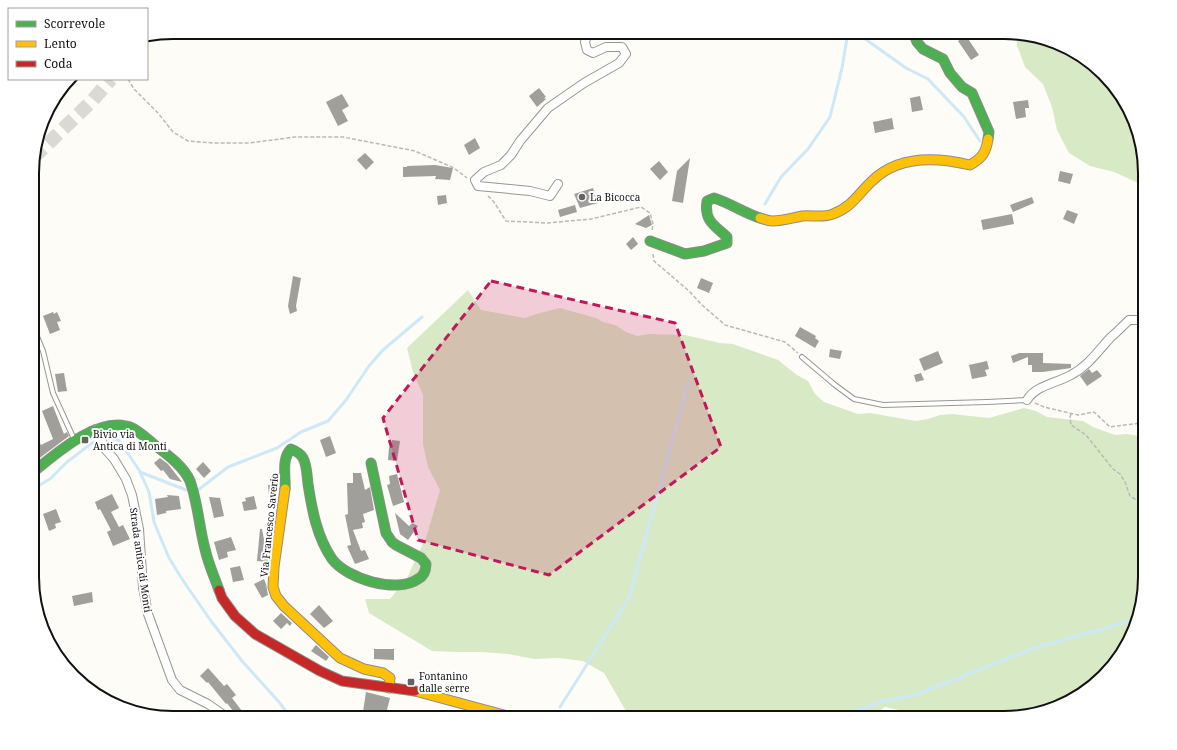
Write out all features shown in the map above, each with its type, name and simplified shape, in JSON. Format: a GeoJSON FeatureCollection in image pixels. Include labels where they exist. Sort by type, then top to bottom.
{"type":"FeatureCollection","features":[{"type":"Feature","properties":{"kind":"street"},"geometry":{"type":"LineString","coordinates":[[558,184],[550,196],[530,191],[478,186],[475,180],[484,172],[501,165],[511,155],[520,141],[548,108],[584,83],[620,63],[626,54],[622,47],[606,47],[593,53],[587,50],[585,42],[586,39]]}},
{"type":"Feature","properties":{"kind":"street"},"geometry":{"type":"LineString","coordinates":[[650,241],[685,254],[704,251],[727,243],[727,237],[713,226],[705,209],[707,201],[714,198],[726,202],[747,214],[771,221],[804,216],[831,215],[846,208],[859,196],[871,181],[885,169],[902,162],[938,160],[970,164],[981,159],[987,146],[989,132],[972,93],[962,87],[950,73],[943,58],[923,50],[915,39]]}},
{"type":"Feature","properties":{"kind":"street"},"geometry":{"type":"LineString","coordinates":[[1027,400],[1029,395],[1037,389],[1056,383],[1072,375],[1086,365],[1111,337],[1129,320],[1138,320]]}},
{"type":"Feature","properties":{"kind":"street"},"geometry":{"type":"LineString","coordinates":[[39,467],[75,440],[118,425],[127,426],[135,430],[173,459],[189,479],[194,494],[205,550],[222,598],[235,616],[255,634],[320,671],[342,681],[413,690],[490,711]]}},
{"type":"Feature","properties":{"kind":"street","name":"Strada antica di Monti"},"geometry":{"type":"LineString","coordinates":[[98,432],[104,449],[114,459],[126,479],[132,495],[139,529],[143,587],[148,614],[172,680],[180,690],[208,704],[218,711]]}},
{"type":"Feature","properties":{"kind":"street","name":"Via Francesco Saverio"},"geometry":{"type":"LineString","coordinates":[[371,463],[380,503],[382,521],[386,534],[392,542],[404,550],[420,556],[425,560],[427,566],[425,572],[417,581],[409,584],[388,586],[365,580],[335,562],[323,545],[302,454],[291,449],[287,452],[285,458],[286,479],[274,567],[273,587],[276,596],[284,606],[330,650],[340,658],[364,669],[388,675],[390,678],[389,688]]}},
{"type":"Feature","properties":{"kind":"lane"},"geometry":{"type":"LineString","coordinates":[[39,341],[43,351],[52,393],[75,440]]}},
{"type":"Feature","properties":{"kind":"lane"},"geometry":{"type":"LineString","coordinates":[[802,357],[854,399],[883,405],[1027,400]]}},
{"type":"Feature","properties":{"kind":"path"},"geometry":{"type":"LineString","coordinates":[[129,80],[134,89],[158,113],[173,132],[188,141],[249,143],[295,137],[343,137],[415,151],[454,168],[471,181]]}},
{"type":"Feature","properties":{"kind":"path"},"geometry":{"type":"LineString","coordinates":[[486,194],[494,202],[506,221],[547,223],[591,219],[641,207],[650,213],[653,224],[650,241],[654,261],[725,325],[785,342],[802,357]]}},
{"type":"Feature","properties":{"kind":"path"},"geometry":{"type":"LineString","coordinates":[[1027,400],[1044,407],[1071,414],[1078,415],[1094,412],[1110,427],[1138,423]]}},
{"type":"Feature","properties":{"kind":"path"},"geometry":{"type":"LineString","coordinates":[[1071,414],[1070,417],[1072,425],[1086,435],[1113,469],[1120,474],[1125,482],[1130,496],[1138,501]]}},
{"type":"Feature","properties":{"kind":"highlighted area"},"geometry":{"type":"Polygon","coordinates":[[[491,281],[675,323],[721,447],[549,575],[418,540],[383,418],[491,281]]]}},
{"type":"Feature","properties":{"kind":"green space"},"geometry":{"type":"Polygon","coordinates":[[[1017,40],[1021,40],[1055,49],[1092,72],[1105,85],[1120,106],[1131,130],[1138,165],[1138,183],[1114,172],[1090,166],[1069,153],[1057,130],[1052,107],[1043,84],[1025,67],[1017,45],[1017,40]]]}},
{"type":"Feature","properties":{"kind":"green space"},"geometry":{"type":"Polygon","coordinates":[[[468,290],[481,310],[525,318],[560,308],[596,318],[603,322],[615,325],[626,332],[637,336],[649,334],[685,335],[720,343],[733,344],[778,360],[797,375],[808,381],[815,394],[824,402],[858,414],[870,413],[916,421],[940,415],[952,414],[989,418],[1024,408],[1036,411],[1047,417],[1083,421],[1093,427],[1115,435],[1127,434],[1138,436],[1138,585],[1131,620],[1124,636],[1105,665],[1085,683],[1071,693],[1055,701],[1012,711],[903,711],[885,707],[880,711],[626,711],[604,673],[583,661],[558,658],[534,659],[508,654],[482,652],[432,651],[369,613],[365,599],[390,599],[407,578],[427,535],[440,490],[428,467],[423,444],[423,395],[413,372],[407,348],[468,290]]]}},
{"type":"Feature","properties":{"kind":"building"},"geometry":{"type":"Polygon","coordinates":[[[961,39],[968,39],[979,55],[971,60],[958,41],[961,39]]]}},
{"type":"Feature","properties":{"kind":"building"},"geometry":{"type":"Polygon","coordinates":[[[539,88],[546,99],[537,107],[529,96],[539,88]]]}},
{"type":"Feature","properties":{"kind":"building"},"geometry":{"type":"Polygon","coordinates":[[[342,94],[349,106],[342,110],[348,121],[338,126],[326,102],[342,94]]]}},
{"type":"Feature","properties":{"kind":"building"},"geometry":{"type":"Polygon","coordinates":[[[920,96],[923,110],[912,112],[910,98],[920,96]]]}},
{"type":"Feature","properties":{"kind":"building"},"geometry":{"type":"Polygon","coordinates":[[[1028,100],[1029,108],[1025,108],[1026,117],[1016,119],[1013,102],[1028,100]]]}},
{"type":"Feature","properties":{"kind":"building"},"geometry":{"type":"Polygon","coordinates":[[[892,118],[894,129],[875,133],[873,122],[892,118]]]}},
{"type":"Feature","properties":{"kind":"building"},"geometry":{"type":"Polygon","coordinates":[[[475,138],[480,148],[469,155],[464,145],[475,138]]]}},
{"type":"Feature","properties":{"kind":"building"},"geometry":{"type":"Polygon","coordinates":[[[365,153],[374,162],[366,170],[357,160],[365,153]]]}},
{"type":"Feature","properties":{"kind":"building"},"geometry":{"type":"Polygon","coordinates":[[[690,158],[683,203],[672,201],[677,171],[690,158]]]}},
{"type":"Feature","properties":{"kind":"building"},"geometry":{"type":"Polygon","coordinates":[[[659,161],[668,172],[660,180],[650,169],[659,161]]]}},
{"type":"Feature","properties":{"kind":"building"},"geometry":{"type":"Polygon","coordinates":[[[435,165],[453,168],[450,180],[435,179],[436,176],[403,177],[403,167],[435,165]]]}},
{"type":"Feature","properties":{"kind":"building"},"geometry":{"type":"Polygon","coordinates":[[[1060,171],[1073,174],[1070,184],[1058,181],[1060,171]]]}},
{"type":"Feature","properties":{"kind":"building"},"geometry":{"type":"Polygon","coordinates":[[[593,188],[598,203],[580,208],[574,194],[593,188]]]}},
{"type":"Feature","properties":{"kind":"building"},"geometry":{"type":"Polygon","coordinates":[[[446,195],[447,203],[438,205],[437,196],[446,195]]]}},
{"type":"Feature","properties":{"kind":"building"},"geometry":{"type":"Polygon","coordinates":[[[1032,197],[1034,203],[1013,212],[1010,205],[1032,197]]]}},
{"type":"Feature","properties":{"kind":"building"},"geometry":{"type":"Polygon","coordinates":[[[575,205],[577,212],[560,217],[558,210],[575,205]]]}},
{"type":"Feature","properties":{"kind":"building"},"geometry":{"type":"Polygon","coordinates":[[[1067,210],[1078,214],[1074,224],[1063,219],[1067,210]]]}},
{"type":"Feature","properties":{"kind":"building"},"geometry":{"type":"Polygon","coordinates":[[[1012,214],[1014,224],[983,230],[981,220],[1012,214]]]}},
{"type":"Feature","properties":{"kind":"building"},"geometry":{"type":"Polygon","coordinates":[[[649,215],[652,225],[646,228],[635,224],[649,215]]]}},
{"type":"Feature","properties":{"kind":"building"},"geometry":{"type":"Polygon","coordinates":[[[633,237],[638,244],[631,250],[626,244],[633,237]]]}},
{"type":"Feature","properties":{"kind":"building"},"geometry":{"type":"Polygon","coordinates":[[[293,276],[301,278],[296,306],[297,311],[290,314],[288,306],[293,276]]]}},
{"type":"Feature","properties":{"kind":"building"},"geometry":{"type":"Polygon","coordinates":[[[701,278],[713,283],[709,293],[697,288],[701,278]]]}},
{"type":"Feature","properties":{"kind":"building"},"geometry":{"type":"Polygon","coordinates":[[[53,312],[54,314],[57,312],[61,321],[57,322],[60,330],[50,334],[43,316],[53,312]]]}},
{"type":"Feature","properties":{"kind":"building"},"geometry":{"type":"Polygon","coordinates":[[[800,327],[816,336],[815,338],[819,341],[815,348],[795,336],[800,327]]]}},
{"type":"Feature","properties":{"kind":"building"},"geometry":{"type":"Polygon","coordinates":[[[830,349],[842,351],[840,359],[829,357],[830,349]]]}},
{"type":"Feature","properties":{"kind":"building"},"geometry":{"type":"Polygon","coordinates":[[[938,351],[943,363],[924,371],[919,359],[938,351]]]}},
{"type":"Feature","properties":{"kind":"building"},"geometry":{"type":"Polygon","coordinates":[[[1019,353],[1043,353],[1043,363],[1071,364],[1071,368],[1032,372],[1032,365],[1028,365],[1028,357],[1013,363],[1011,356],[1019,353]]]}},
{"type":"Feature","properties":{"kind":"building"},"geometry":{"type":"Polygon","coordinates":[[[987,361],[989,369],[985,370],[987,376],[972,379],[969,365],[987,361]]]}},
{"type":"Feature","properties":{"kind":"building"},"geometry":{"type":"Polygon","coordinates":[[[1089,369],[1092,373],[1097,370],[1102,376],[1087,386],[1080,376],[1089,369]]]}},
{"type":"Feature","properties":{"kind":"building"},"geometry":{"type":"Polygon","coordinates":[[[64,373],[67,391],[58,392],[55,374],[64,373]]]}},
{"type":"Feature","properties":{"kind":"building"},"geometry":{"type":"Polygon","coordinates":[[[921,373],[924,380],[916,382],[914,375],[921,373]]]}},
{"type":"Feature","properties":{"kind":"building"},"geometry":{"type":"Polygon","coordinates":[[[53,406],[64,434],[67,432],[69,436],[39,458],[39,442],[41,445],[53,439],[42,411],[53,406]]]}},
{"type":"Feature","properties":{"kind":"building"},"geometry":{"type":"Polygon","coordinates":[[[330,436],[336,453],[326,457],[320,440],[330,436]]]}},
{"type":"Feature","properties":{"kind":"building"},"geometry":{"type":"Polygon","coordinates":[[[392,440],[400,441],[397,461],[388,460],[389,447],[391,448],[392,440]]]}},
{"type":"Feature","properties":{"kind":"building"},"geometry":{"type":"Polygon","coordinates":[[[160,458],[168,464],[182,482],[170,479],[163,470],[161,471],[154,463],[160,458]]]}},
{"type":"Feature","properties":{"kind":"building"},"geometry":{"type":"Polygon","coordinates":[[[203,462],[211,471],[204,478],[196,469],[203,462]]]}},
{"type":"Feature","properties":{"kind":"building"},"geometry":{"type":"Polygon","coordinates":[[[353,473],[361,473],[365,490],[370,487],[374,510],[363,514],[365,522],[362,523],[363,528],[353,530],[361,551],[365,550],[369,559],[355,564],[347,546],[351,545],[345,515],[348,514],[347,483],[353,483],[353,473]]]}},
{"type":"Feature","properties":{"kind":"building"},"geometry":{"type":"Polygon","coordinates":[[[397,474],[404,502],[393,506],[387,485],[390,484],[389,476],[397,474]]]}},
{"type":"Feature","properties":{"kind":"building"},"geometry":{"type":"Polygon","coordinates":[[[278,484],[275,506],[270,506],[268,485],[278,484]]]}},
{"type":"Feature","properties":{"kind":"building"},"geometry":{"type":"Polygon","coordinates":[[[112,494],[119,508],[111,512],[119,527],[123,525],[130,539],[113,546],[107,532],[111,530],[100,509],[98,510],[95,502],[112,494]]]}},
{"type":"Feature","properties":{"kind":"building"},"geometry":{"type":"Polygon","coordinates":[[[167,495],[179,496],[181,509],[166,511],[166,513],[157,515],[155,499],[168,497],[167,495]]]}},
{"type":"Feature","properties":{"kind":"building"},"geometry":{"type":"Polygon","coordinates":[[[254,496],[257,509],[244,511],[242,502],[246,501],[245,498],[254,496]]]}},
{"type":"Feature","properties":{"kind":"building"},"geometry":{"type":"Polygon","coordinates":[[[209,497],[220,498],[224,516],[214,518],[209,497]]]}},
{"type":"Feature","properties":{"kind":"building"},"geometry":{"type":"Polygon","coordinates":[[[56,509],[61,522],[55,524],[56,528],[49,531],[43,514],[56,509]]]}},
{"type":"Feature","properties":{"kind":"building"},"geometry":{"type":"Polygon","coordinates":[[[395,513],[409,526],[412,523],[418,526],[408,540],[400,534],[395,513]]]}},
{"type":"Feature","properties":{"kind":"building"},"geometry":{"type":"Polygon","coordinates":[[[260,529],[262,529],[265,545],[270,545],[268,562],[257,561],[260,529]]]}},
{"type":"Feature","properties":{"kind":"building"},"geometry":{"type":"Polygon","coordinates":[[[231,537],[236,550],[227,552],[228,557],[219,560],[214,542],[231,537]]]}},
{"type":"Feature","properties":{"kind":"building"},"geometry":{"type":"Polygon","coordinates":[[[240,566],[244,580],[233,582],[230,568],[240,566]]]}},
{"type":"Feature","properties":{"kind":"building"},"geometry":{"type":"Polygon","coordinates":[[[264,579],[268,595],[262,598],[254,584],[264,579]]]}},
{"type":"Feature","properties":{"kind":"building"},"geometry":{"type":"Polygon","coordinates":[[[92,592],[93,602],[74,606],[72,596],[92,592]]]}},
{"type":"Feature","properties":{"kind":"building"},"geometry":{"type":"Polygon","coordinates":[[[319,605],[333,621],[324,628],[310,614],[319,605]]]}},
{"type":"Feature","properties":{"kind":"building"},"geometry":{"type":"Polygon","coordinates":[[[281,613],[292,623],[290,626],[287,623],[281,629],[273,621],[281,613]]]}},
{"type":"Feature","properties":{"kind":"building"},"geometry":{"type":"Polygon","coordinates":[[[316,645],[329,657],[326,661],[311,651],[316,645]]]}},
{"type":"Feature","properties":{"kind":"building"},"geometry":{"type":"Polygon","coordinates":[[[374,649],[394,649],[394,660],[374,659],[374,649]]]}},
{"type":"Feature","properties":{"kind":"building"},"geometry":{"type":"Polygon","coordinates":[[[208,668],[224,686],[227,684],[236,695],[232,698],[242,711],[233,711],[208,682],[207,683],[200,676],[208,668]]]}},
{"type":"Feature","properties":{"kind":"building"},"geometry":{"type":"Polygon","coordinates":[[[366,692],[390,698],[387,711],[363,711],[366,692]]]}},
{"type":"Feature","properties":{"kind":"waterway"},"geometry":{"type":"LineString","coordinates":[[765,204],[781,177],[808,149],[830,117],[842,68],[847,39]]}},
{"type":"Feature","properties":{"kind":"waterway"},"geometry":{"type":"LineString","coordinates":[[865,39],[906,68],[928,79],[964,117],[980,141]]}},
{"type":"Feature","properties":{"kind":"waterway"},"geometry":{"type":"LineString","coordinates":[[198,490],[228,467],[277,448],[301,432],[328,421],[346,400],[369,366],[383,350],[422,317]]}},
{"type":"Feature","properties":{"kind":"waterway"},"geometry":{"type":"LineString","coordinates":[[560,707],[629,598],[688,383]]}},
{"type":"Feature","properties":{"kind":"waterway"},"geometry":{"type":"LineString","coordinates":[[106,439],[109,438],[118,440],[139,470],[149,492],[154,522],[169,558],[184,582],[211,621],[242,661],[286,711]]}},
{"type":"Feature","properties":{"kind":"waterway"},"geometry":{"type":"LineString","coordinates":[[39,485],[50,479],[67,462],[92,443],[101,440]]}},
{"type":"Feature","properties":{"kind":"waterway"},"geometry":{"type":"LineString","coordinates":[[140,472],[186,490]]}},
{"type":"Feature","properties":{"kind":"waterway"},"geometry":{"type":"LineString","coordinates":[[855,711],[884,701],[914,695],[1034,648],[1131,621]]}},
{"type":"Feature","properties":{"kind":"tunnel"},"geometry":{"type":"LineString","coordinates":[[41,150],[92,101],[110,80]]}},
{"type":"Feature","properties":{"kind":"traffic: fast"},"geometry":{"type":"LineString","coordinates":[[916,39],[923,49],[943,59],[950,73],[962,87],[972,93],[989,132],[988,139]]}},
{"type":"Feature","properties":{"kind":"traffic: fast"},"geometry":{"type":"LineString","coordinates":[[650,241],[685,254],[704,251],[727,243],[727,237],[714,226],[707,213],[707,201],[714,198],[760,218]]}},
{"type":"Feature","properties":{"kind":"traffic: fast"},"geometry":{"type":"LineString","coordinates":[[39,467],[76,440],[101,428],[114,425],[126,426],[138,431],[166,453],[184,471],[190,481],[195,498],[206,554],[219,590]]}},
{"type":"Feature","properties":{"kind":"traffic: fast"},"geometry":{"type":"LineString","coordinates":[[285,489],[285,463],[291,449],[299,453],[304,461],[311,504],[316,523],[322,542],[332,559],[349,573],[360,578],[386,585],[409,583],[423,575],[426,564],[421,558],[392,542],[386,533],[371,463]]}},
{"type":"Feature","properties":{"kind":"traffic: slow"},"geometry":{"type":"LineString","coordinates":[[760,218],[769,221],[776,221],[802,216],[822,216],[833,214],[845,208],[872,181],[894,166],[918,160],[944,160],[970,165],[983,155],[988,139]]}},
{"type":"Feature","properties":{"kind":"traffic: slow"},"geometry":{"type":"LineString","coordinates":[[285,489],[274,567],[273,587],[276,596],[284,606],[340,658],[364,669],[383,673],[390,678],[389,688]]}},
{"type":"Feature","properties":{"kind":"traffic: slow"},"geometry":{"type":"LineString","coordinates":[[415,691],[489,711]]}},
{"type":"Feature","properties":{"kind":"traffic: jam"},"geometry":{"type":"LineString","coordinates":[[219,590],[222,598],[235,616],[255,634],[320,671],[342,681],[415,691]]}},
{"type":"Feature","properties":{"kind":"place","name":"La Bicocca"},"geometry":{"type":"Point","coordinates":[582,197]}},
{"type":"Feature","properties":{"kind":"place","name":"Bivio via Antica di Monti"},"geometry":{"type":"Point","coordinates":[85,440]}},
{"type":"Feature","properties":{"kind":"place","name":"Fontanino dalle serre"},"geometry":{"type":"Point","coordinates":[411,682]}}]}
